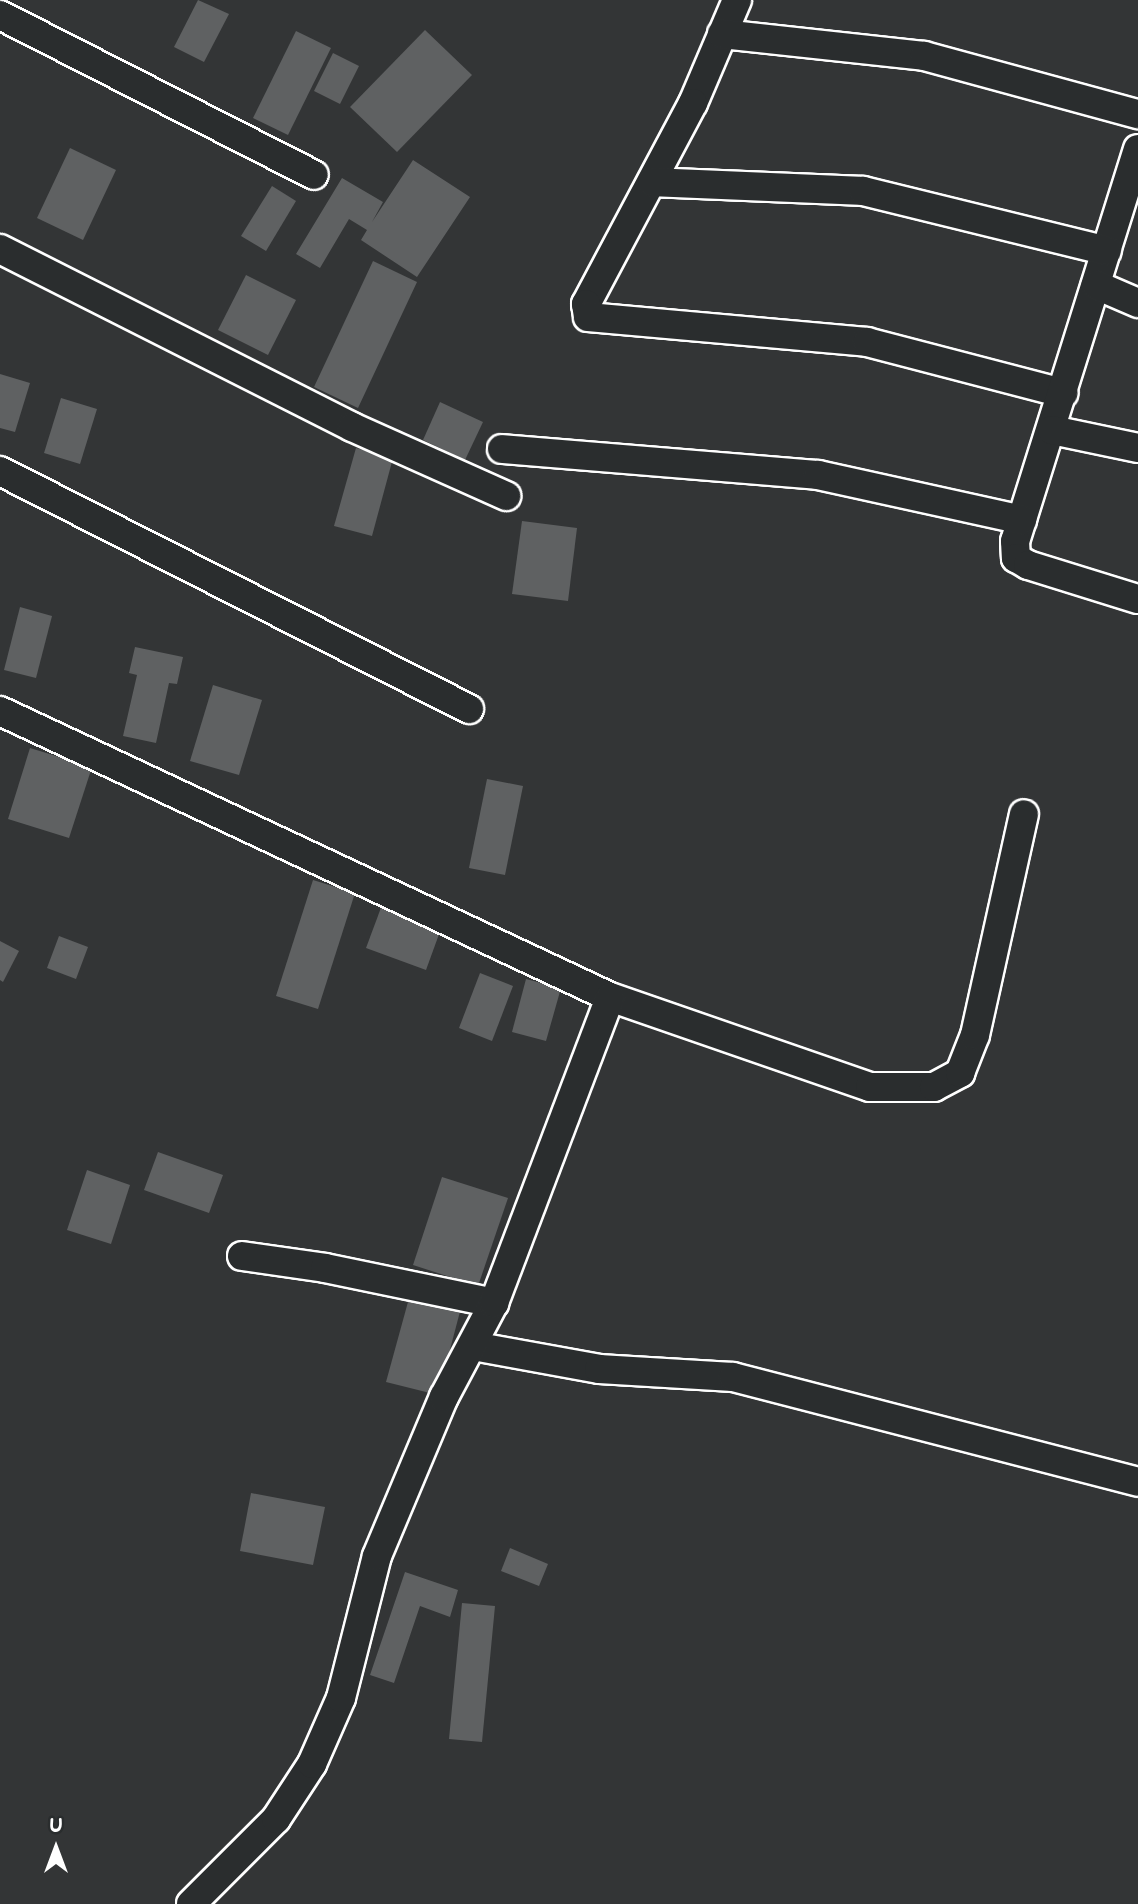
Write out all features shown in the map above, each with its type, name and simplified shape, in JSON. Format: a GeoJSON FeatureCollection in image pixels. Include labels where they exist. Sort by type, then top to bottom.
{"type":"FeatureCollection","features":[{"type":"Feature","properties":{"kind":"street"},"geometry":{"type":"LineString","coordinates":[[737,0],[652,183],[586,304],[588,317],[867,342],[1063,393]]}},
{"type":"Feature","properties":{"kind":"street"},"geometry":{"type":"LineString","coordinates":[[0,15],[314,175]]}},
{"type":"Feature","properties":{"kind":"street"},"geometry":{"type":"LineString","coordinates":[[722,34],[924,57],[1138,114]]}},
{"type":"Feature","properties":{"kind":"street"},"geometry":{"type":"LineString","coordinates":[[1138,151],[1015,541],[1016,558],[1138,599]]}},
{"type":"Feature","properties":{"kind":"street"},"geometry":{"type":"LineString","coordinates":[[652,183],[863,191],[1107,251]]}},
{"type":"Feature","properties":{"kind":"street"},"geometry":{"type":"LineString","coordinates":[[0,249],[352,427],[506,496]]}},
{"type":"Feature","properties":{"kind":"street"},"geometry":{"type":"LineString","coordinates":[[1096,285],[1138,303]]}},
{"type":"Feature","properties":{"kind":"street"},"geometry":{"type":"LineString","coordinates":[[1052,430],[1138,448]]}},
{"type":"Feature","properties":{"kind":"street"},"geometry":{"type":"LineString","coordinates":[[502,449],[818,475],[1022,520]]}},
{"type":"Feature","properties":{"kind":"street"},"geometry":{"type":"LineString","coordinates":[[0,471],[470,709]]}},
{"type":"Feature","properties":{"kind":"street"},"geometry":{"type":"LineString","coordinates":[[0,710],[610,998],[870,1087],[934,1087],[960,1073],[975,1035],[1024,814]]}},
{"type":"Feature","properties":{"kind":"street"},"geometry":{"type":"LineString","coordinates":[[191,1904],[276,1819],[312,1765],[341,1698],[377,1556],[444,1397],[494,1303],[610,998]]}},
{"type":"Feature","properties":{"kind":"street"},"geometry":{"type":"LineString","coordinates":[[243,1256],[325,1268],[494,1303]]}},
{"type":"Feature","properties":{"kind":"street"},"geometry":{"type":"LineString","coordinates":[[473,1346],[599,1370],[733,1377],[1138,1482]]}},
{"type":"Feature","properties":{"kind":"building"},"geometry":{"type":"Polygon","coordinates":[[[198,0],[229,14],[204,62],[174,47],[198,0]]]}},
{"type":"Feature","properties":{"kind":"building"},"geometry":{"type":"Polygon","coordinates":[[[425,30],[472,75],[397,152],[350,107],[425,30]]]}},
{"type":"Feature","properties":{"kind":"building"},"geometry":{"type":"Polygon","coordinates":[[[296,31],[331,48],[288,135],[253,118],[296,31]]]}},
{"type":"Feature","properties":{"kind":"building"},"geometry":{"type":"Polygon","coordinates":[[[333,53],[359,66],[340,104],[314,91],[333,53]]]}},
{"type":"Feature","properties":{"kind":"building"},"geometry":{"type":"Polygon","coordinates":[[[70,148],[116,170],[83,240],[37,218],[70,148]]]}},
{"type":"Feature","properties":{"kind":"building"},"geometry":{"type":"Polygon","coordinates":[[[413,160],[470,197],[417,277],[361,240],[367,230],[349,219],[320,268],[296,254],[342,178],[383,202],[372,222],[413,160]]]}},
{"type":"Feature","properties":{"kind":"building"},"geometry":{"type":"Polygon","coordinates":[[[272,186],[296,201],[266,251],[241,236],[272,186]]]}},
{"type":"Feature","properties":{"kind":"building"},"geometry":{"type":"Polygon","coordinates":[[[373,261],[417,282],[358,408],[314,387],[373,261]]]}},
{"type":"Feature","properties":{"kind":"building"},"geometry":{"type":"Polygon","coordinates":[[[246,275],[296,300],[268,355],[218,330],[246,275]]]}},
{"type":"Feature","properties":{"kind":"building"},"geometry":{"type":"Polygon","coordinates":[[[0,374],[30,383],[15,432],[0,428],[0,374]]]}},
{"type":"Feature","properties":{"kind":"building"},"geometry":{"type":"Polygon","coordinates":[[[61,398],[97,409],[80,464],[44,453],[61,398]]]}},
{"type":"Feature","properties":{"kind":"building"},"geometry":{"type":"Polygon","coordinates":[[[440,402],[483,422],[465,460],[423,440],[440,402]]]}},
{"type":"Feature","properties":{"kind":"building"},"geometry":{"type":"Polygon","coordinates":[[[356,448],[393,458],[372,536],[334,526],[356,448]]]}},
{"type":"Feature","properties":{"kind":"building"},"geometry":{"type":"Polygon","coordinates":[[[522,521],[577,528],[568,601],[512,594],[522,521]]]}},
{"type":"Feature","properties":{"kind":"building"},"geometry":{"type":"Polygon","coordinates":[[[20,607],[52,616],[36,678],[4,670],[20,607]]]}},
{"type":"Feature","properties":{"kind":"building"},"geometry":{"type":"Polygon","coordinates":[[[135,647],[183,657],[177,684],[169,683],[156,743],[123,736],[137,675],[129,673],[135,647]]]}},
{"type":"Feature","properties":{"kind":"building"},"geometry":{"type":"Polygon","coordinates":[[[213,685],[262,700],[239,775],[190,761],[213,685]]]}},
{"type":"Feature","properties":{"kind":"building"},"geometry":{"type":"Polygon","coordinates":[[[30,748],[92,767],[69,838],[8,819],[30,748]]]}},
{"type":"Feature","properties":{"kind":"building"},"geometry":{"type":"Polygon","coordinates":[[[487,779],[523,786],[505,875],[469,868],[487,779]]]}},
{"type":"Feature","properties":{"kind":"building"},"geometry":{"type":"Polygon","coordinates":[[[313,880],[355,893],[318,1009],[276,996],[313,880]]]}},
{"type":"Feature","properties":{"kind":"building"},"geometry":{"type":"Polygon","coordinates":[[[382,905],[442,926],[426,970],[366,948],[382,905]]]}},
{"type":"Feature","properties":{"kind":"building"},"geometry":{"type":"Polygon","coordinates":[[[59,936],[88,947],[76,979],[47,968],[59,936]]]}},
{"type":"Feature","properties":{"kind":"building"},"geometry":{"type":"Polygon","coordinates":[[[0,941],[19,951],[3,982],[0,980],[0,941]]]}},
{"type":"Feature","properties":{"kind":"building"},"geometry":{"type":"Polygon","coordinates":[[[480,973],[513,986],[492,1041],[459,1028],[480,973]]]}},
{"type":"Feature","properties":{"kind":"building"},"geometry":{"type":"Polygon","coordinates":[[[526,979],[561,988],[546,1041],[512,1032],[526,979]]]}},
{"type":"Feature","properties":{"kind":"building"},"geometry":{"type":"Polygon","coordinates":[[[158,1152],[223,1175],[209,1213],[144,1190],[158,1152]]]}},
{"type":"Feature","properties":{"kind":"building"},"geometry":{"type":"Polygon","coordinates":[[[87,1170],[130,1185],[111,1244],[67,1230],[87,1170]]]}},
{"type":"Feature","properties":{"kind":"building"},"geometry":{"type":"Polygon","coordinates":[[[442,1177],[508,1198],[478,1286],[413,1265],[442,1177]]]}},
{"type":"Feature","properties":{"kind":"building"},"geometry":{"type":"Polygon","coordinates":[[[411,1291],[462,1304],[438,1395],[386,1382],[411,1291]]]}},
{"type":"Feature","properties":{"kind":"building"},"geometry":{"type":"Polygon","coordinates":[[[251,1493],[325,1507],[313,1565],[240,1551],[251,1493]]]}},
{"type":"Feature","properties":{"kind":"building"},"geometry":{"type":"Polygon","coordinates":[[[510,1548],[548,1564],[539,1586],[501,1571],[510,1548]]]}},
{"type":"Feature","properties":{"kind":"building"},"geometry":{"type":"Polygon","coordinates":[[[405,1572],[458,1590],[450,1617],[420,1606],[394,1683],[370,1675],[405,1572]]]}},
{"type":"Feature","properties":{"kind":"building"},"geometry":{"type":"Polygon","coordinates":[[[462,1603],[495,1606],[482,1742],[449,1739],[462,1603]]]}}]}
